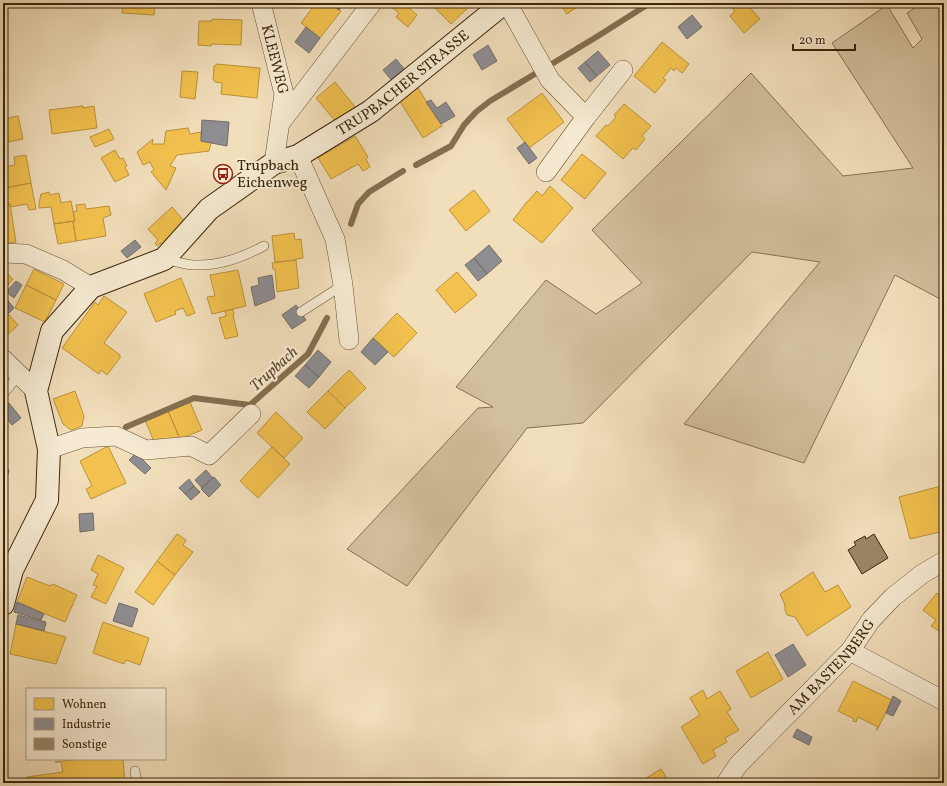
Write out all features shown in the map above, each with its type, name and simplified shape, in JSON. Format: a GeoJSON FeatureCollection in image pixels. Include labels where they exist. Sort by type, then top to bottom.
{"type":"FeatureCollection","features":[{"type":"Feature","properties":{"kind":"street","name":"KLEEWEG"},"geometry":{"type":"LineString","coordinates":[[261,3],[284,94],[274,163]]}},
{"type":"Feature","properties":{"kind":"street"},"geometry":{"type":"LineString","coordinates":[[279,125],[372,3]]}},
{"type":"Feature","properties":{"kind":"street","name":"TRUPBACHER STRASSE"},"geometry":{"type":"LineString","coordinates":[[3,604],[8,570],[47,500],[49,449],[36,391],[52,331],[91,287],[164,259],[209,209],[274,163],[298,156],[371,111],[504,3]]}},
{"type":"Feature","properties":{"kind":"street"},"geometry":{"type":"LineString","coordinates":[[507,3],[546,72],[586,117]]}},
{"type":"Feature","properties":{"kind":"street"},"geometry":{"type":"LineString","coordinates":[[546,172],[586,117],[623,70]]}},
{"type":"Feature","properties":{"kind":"street"},"geometry":{"type":"LineString","coordinates":[[298,156],[335,239],[343,285],[349,340]]}},
{"type":"Feature","properties":{"kind":"street"},"geometry":{"type":"LineString","coordinates":[[3,253],[26,254],[63,270],[91,287]]}},
{"type":"Feature","properties":{"kind":"street"},"geometry":{"type":"LineString","coordinates":[[3,359],[36,391]]}},
{"type":"Feature","properties":{"kind":"street"},"geometry":{"type":"LineString","coordinates":[[49,449],[82,438],[116,436],[146,450],[191,446],[209,455],[251,414]]}},
{"type":"Feature","properties":{"kind":"street","name":"AM BASTENBERG"},"geometry":{"type":"LineString","coordinates":[[726,783],[738,765],[850,651],[871,620],[893,597],[922,574],[944,561]]}},
{"type":"Feature","properties":{"kind":"street"},"geometry":{"type":"LineString","coordinates":[[850,651],[944,701]]}},
{"type":"Feature","properties":{"kind":"lane"},"geometry":{"type":"LineString","coordinates":[[164,259],[192,265],[223,263],[247,255],[264,246]]}},
{"type":"Feature","properties":{"kind":"lane"},"geometry":{"type":"LineString","coordinates":[[301,312],[343,285]]}},
{"type":"Feature","properties":{"kind":"lane"},"geometry":{"type":"LineString","coordinates":[[3,394],[19,375]]}},
{"type":"Feature","properties":{"kind":"lane"},"geometry":{"type":"LineString","coordinates":[[135,771],[136,783]]}},
{"type":"Feature","properties":{"kind":"shaded area"},"geometry":{"type":"Polygon","coordinates":[[[923,3],[944,3],[944,301],[895,275],[804,463],[684,424],[820,262],[752,252],[583,423],[527,428],[407,586],[347,549],[478,408],[493,407],[456,387],[546,280],[596,314],[642,283],[592,230],[751,73],[843,176],[913,168],[832,43],[887,5],[913,48],[922,39],[907,13],[923,3]]]}},
{"type":"Feature","properties":{"kind":"building: Wohnen"},"geometry":{"type":"Polygon","coordinates":[[[123,3],[155,3],[154,15],[122,13],[123,3]]]}},
{"type":"Feature","properties":{"kind":"building: Wohnen"},"geometry":{"type":"Polygon","coordinates":[[[316,3],[330,3],[341,11],[320,38],[301,23],[316,3]]]}},
{"type":"Feature","properties":{"kind":"building: Wohnen"},"geometry":{"type":"Polygon","coordinates":[[[386,3],[412,3],[409,8],[417,15],[408,27],[396,17],[399,13],[386,3]]]}},
{"type":"Feature","properties":{"kind":"building: Wohnen"},"geometry":{"type":"Polygon","coordinates":[[[440,3],[473,3],[451,24],[435,8],[440,3]]]}},
{"type":"Feature","properties":{"kind":"building: Wohnen"},"geometry":{"type":"Polygon","coordinates":[[[559,3],[583,3],[567,14],[559,3]]]}},
{"type":"Feature","properties":{"kind":"building: Wohnen"},"geometry":{"type":"Polygon","coordinates":[[[728,3],[746,3],[760,19],[744,33],[730,16],[735,11],[728,3]]]}},
{"type":"Feature","properties":{"kind":"building: Wohnen"},"geometry":{"type":"Polygon","coordinates":[[[212,19],[242,20],[241,45],[198,45],[199,21],[212,21],[212,19]]]}},
{"type":"Feature","properties":{"kind":"building: Wohnen"},"geometry":{"type":"Polygon","coordinates":[[[662,42],[689,64],[682,73],[676,68],[674,71],[671,68],[663,78],[666,80],[655,93],[634,76],[662,42]]]}},
{"type":"Feature","properties":{"kind":"building: Wohnen"},"geometry":{"type":"Polygon","coordinates":[[[217,64],[260,68],[257,98],[221,94],[222,83],[215,82],[213,79],[214,66],[217,64]]]}},
{"type":"Feature","properties":{"kind":"building: Wohnen"},"geometry":{"type":"Polygon","coordinates":[[[182,71],[198,72],[195,99],[180,97],[182,71]]]}},
{"type":"Feature","properties":{"kind":"building: Wohnen"},"geometry":{"type":"Polygon","coordinates":[[[335,82],[355,107],[336,122],[316,98],[335,82]]]}},
{"type":"Feature","properties":{"kind":"building: Wohnen"},"geometry":{"type":"Polygon","coordinates":[[[418,88],[442,126],[423,138],[399,100],[418,88]]]}},
{"type":"Feature","properties":{"kind":"building: Wohnen"},"geometry":{"type":"Polygon","coordinates":[[[542,93],[564,122],[529,148],[507,119],[542,93]]]}},
{"type":"Feature","properties":{"kind":"building: Wohnen"},"geometry":{"type":"Polygon","coordinates":[[[624,104],[651,126],[642,136],[645,139],[636,150],[633,148],[623,159],[596,136],[616,117],[614,115],[624,104]]]}},
{"type":"Feature","properties":{"kind":"building: Wohnen"},"geometry":{"type":"Polygon","coordinates":[[[83,106],[83,108],[94,106],[97,128],[52,134],[49,110],[83,106]]]}},
{"type":"Feature","properties":{"kind":"building: Wohnen"},"geometry":{"type":"Polygon","coordinates":[[[18,116],[23,139],[3,143],[3,119],[18,116]]]}},
{"type":"Feature","properties":{"kind":"building: Wohnen"},"geometry":{"type":"Polygon","coordinates":[[[188,128],[190,134],[201,132],[201,141],[211,143],[209,151],[177,155],[170,166],[176,168],[166,190],[151,172],[154,170],[150,162],[143,165],[137,152],[153,139],[152,144],[164,144],[166,131],[188,128]]]}},
{"type":"Feature","properties":{"kind":"building: Wohnen"},"geometry":{"type":"Polygon","coordinates":[[[109,129],[114,139],[95,147],[90,137],[109,129]]]}},
{"type":"Feature","properties":{"kind":"building: Wohnen"},"geometry":{"type":"Polygon","coordinates":[[[355,136],[368,157],[366,159],[370,167],[363,171],[358,164],[331,179],[318,158],[355,136]]]}},
{"type":"Feature","properties":{"kind":"building: Wohnen"},"geometry":{"type":"Polygon","coordinates":[[[115,150],[120,159],[123,158],[129,175],[115,182],[101,158],[115,150]]]}},
{"type":"Feature","properties":{"kind":"building: Wohnen"},"geometry":{"type":"Polygon","coordinates":[[[582,154],[606,173],[585,199],[561,180],[582,154]]]}},
{"type":"Feature","properties":{"kind":"building: Wohnen"},"geometry":{"type":"Polygon","coordinates":[[[26,155],[31,183],[5,188],[3,167],[15,165],[14,157],[26,155]]]}},
{"type":"Feature","properties":{"kind":"building: Wohnen"},"geometry":{"type":"Polygon","coordinates":[[[31,183],[36,209],[29,210],[27,204],[10,207],[5,188],[31,183]]]}},
{"type":"Feature","properties":{"kind":"building: Wohnen"},"geometry":{"type":"Polygon","coordinates":[[[550,186],[573,208],[542,243],[513,220],[537,191],[542,196],[550,186]]]}},
{"type":"Feature","properties":{"kind":"building: Wohnen"},"geometry":{"type":"Polygon","coordinates":[[[474,190],[490,211],[466,231],[449,210],[474,190]]]}},
{"type":"Feature","properties":{"kind":"building: Wohnen"},"geometry":{"type":"Polygon","coordinates":[[[49,192],[50,195],[59,193],[61,203],[71,201],[75,221],[54,224],[51,207],[39,208],[41,194],[49,192]]]}},
{"type":"Feature","properties":{"kind":"building: Wohnen"},"geometry":{"type":"Polygon","coordinates":[[[10,204],[16,242],[3,244],[3,205],[10,204]]]}},
{"type":"Feature","properties":{"kind":"building: Wohnen"},"geometry":{"type":"Polygon","coordinates":[[[85,204],[86,209],[109,206],[111,215],[103,218],[106,236],[76,241],[73,212],[77,211],[76,205],[85,204]]]}},
{"type":"Feature","properties":{"kind":"building: Wohnen"},"geometry":{"type":"Polygon","coordinates":[[[172,207],[186,223],[163,244],[161,243],[157,246],[155,243],[158,240],[148,229],[172,207]]]}},
{"type":"Feature","properties":{"kind":"building: Wohnen"},"geometry":{"type":"Polygon","coordinates":[[[73,221],[76,241],[58,244],[54,224],[73,221]]]}},
{"type":"Feature","properties":{"kind":"building: Wohnen"},"geometry":{"type":"Polygon","coordinates":[[[294,233],[295,240],[301,239],[303,258],[275,262],[272,236],[294,233]]]}},
{"type":"Feature","properties":{"kind":"building: Wohnen"},"geometry":{"type":"Polygon","coordinates":[[[296,260],[299,288],[277,292],[275,269],[273,269],[272,263],[296,260]]]}},
{"type":"Feature","properties":{"kind":"building: Wohnen"},"geometry":{"type":"Polygon","coordinates":[[[34,269],[64,284],[56,300],[26,285],[34,269]]]}},
{"type":"Feature","properties":{"kind":"building: Wohnen"},"geometry":{"type":"Polygon","coordinates":[[[3,270],[13,279],[3,291],[3,270]]]}},
{"type":"Feature","properties":{"kind":"building: Wohnen"},"geometry":{"type":"Polygon","coordinates":[[[238,270],[246,306],[212,314],[207,297],[215,296],[210,275],[238,270]]]}},
{"type":"Feature","properties":{"kind":"building: Wohnen"},"geometry":{"type":"Polygon","coordinates":[[[457,272],[477,295],[455,313],[436,290],[457,272]]]}},
{"type":"Feature","properties":{"kind":"building: Wohnen"},"geometry":{"type":"Polygon","coordinates":[[[181,278],[195,313],[187,316],[183,308],[175,311],[176,314],[156,322],[144,294],[181,278]]]}},
{"type":"Feature","properties":{"kind":"building: Wohnen"},"geometry":{"type":"Polygon","coordinates":[[[26,285],[56,300],[45,322],[15,308],[26,285]]]}},
{"type":"Feature","properties":{"kind":"building: Wohnen"},"geometry":{"type":"Polygon","coordinates":[[[104,296],[127,312],[104,343],[120,355],[120,358],[107,375],[101,370],[99,374],[62,348],[95,302],[98,305],[104,296]]]}},
{"type":"Feature","properties":{"kind":"building: Wohnen"},"geometry":{"type":"Polygon","coordinates":[[[3,308],[18,325],[3,339],[3,308]]]}},
{"type":"Feature","properties":{"kind":"building: Wohnen"},"geometry":{"type":"Polygon","coordinates":[[[233,309],[238,336],[225,339],[219,318],[226,316],[225,311],[233,309]]]}},
{"type":"Feature","properties":{"kind":"building: Wohnen"},"geometry":{"type":"Polygon","coordinates":[[[397,313],[417,333],[394,357],[373,338],[397,313]]]}},
{"type":"Feature","properties":{"kind":"building: Wohnen"},"geometry":{"type":"Polygon","coordinates":[[[349,370],[366,388],[345,408],[328,391],[349,370]]]}},
{"type":"Feature","properties":{"kind":"building: Wohnen"},"geometry":{"type":"Polygon","coordinates":[[[75,391],[84,416],[82,426],[71,430],[63,424],[53,399],[75,391]]]}},
{"type":"Feature","properties":{"kind":"building: Wohnen"},"geometry":{"type":"Polygon","coordinates":[[[328,391],[345,408],[325,429],[307,412],[328,391]]]}},
{"type":"Feature","properties":{"kind":"building: Wohnen"},"geometry":{"type":"Polygon","coordinates":[[[190,402],[202,430],[180,439],[168,411],[190,402]]]}},
{"type":"Feature","properties":{"kind":"building: Wohnen"},"geometry":{"type":"Polygon","coordinates":[[[168,411],[180,439],[157,449],[145,420],[168,411]]]}},
{"type":"Feature","properties":{"kind":"building: Wohnen"},"geometry":{"type":"Polygon","coordinates":[[[276,412],[303,438],[284,458],[257,433],[276,412]]]}},
{"type":"Feature","properties":{"kind":"building: Wohnen"},"geometry":{"type":"Polygon","coordinates":[[[108,446],[126,483],[91,499],[86,489],[92,486],[80,461],[108,446]]]}},
{"type":"Feature","properties":{"kind":"building: Wohnen"},"geometry":{"type":"Polygon","coordinates":[[[272,447],[290,464],[258,498],[240,481],[272,447]]]}},
{"type":"Feature","properties":{"kind":"building: Wohnen"},"geometry":{"type":"Polygon","coordinates":[[[941,486],[944,495],[944,531],[910,539],[899,497],[941,486]]]}},
{"type":"Feature","properties":{"kind":"building: Wohnen"},"geometry":{"type":"Polygon","coordinates":[[[177,534],[186,540],[183,545],[193,552],[175,575],[157,561],[177,534]]]}},
{"type":"Feature","properties":{"kind":"building: Wohnen"},"geometry":{"type":"Polygon","coordinates":[[[98,555],[124,568],[106,604],[91,597],[97,586],[93,585],[98,574],[91,570],[98,555]]]}},
{"type":"Feature","properties":{"kind":"building: Wohnen"},"geometry":{"type":"Polygon","coordinates":[[[157,561],[175,575],[153,605],[135,592],[157,561]]]}},
{"type":"Feature","properties":{"kind":"building: Wohnen"},"geometry":{"type":"Polygon","coordinates":[[[813,572],[825,592],[838,585],[851,607],[807,636],[795,617],[787,615],[785,605],[780,594],[813,572]]]}},
{"type":"Feature","properties":{"kind":"building: Wohnen"},"geometry":{"type":"Polygon","coordinates":[[[27,577],[50,586],[53,584],[77,595],[65,622],[17,602],[27,577]]]}},
{"type":"Feature","properties":{"kind":"building: Wohnen"},"geometry":{"type":"Polygon","coordinates":[[[944,589],[944,634],[931,626],[936,620],[923,610],[937,593],[939,595],[944,589]]]}},
{"type":"Feature","properties":{"kind":"building: Wohnen"},"geometry":{"type":"Polygon","coordinates":[[[103,622],[149,638],[140,665],[126,660],[124,664],[93,653],[103,622]]]}},
{"type":"Feature","properties":{"kind":"building: Wohnen"},"geometry":{"type":"Polygon","coordinates":[[[16,624],[66,637],[56,664],[10,654],[16,624]]]}},
{"type":"Feature","properties":{"kind":"building: Wohnen"},"geometry":{"type":"Polygon","coordinates":[[[768,652],[783,679],[751,698],[736,671],[768,652]]]}},
{"type":"Feature","properties":{"kind":"building: Wohnen"},"geometry":{"type":"Polygon","coordinates":[[[853,681],[892,700],[877,730],[878,727],[858,717],[856,722],[853,721],[854,719],[838,711],[853,681]]]}},
{"type":"Feature","properties":{"kind":"building: Wohnen"},"geometry":{"type":"Polygon","coordinates":[[[703,690],[707,699],[720,691],[731,709],[727,712],[739,730],[725,738],[727,742],[713,750],[716,756],[703,764],[681,727],[700,715],[690,698],[703,690]]]}},
{"type":"Feature","properties":{"kind":"building: Wohnen"},"geometry":{"type":"Polygon","coordinates":[[[71,760],[123,760],[125,783],[28,783],[27,777],[63,772],[61,762],[55,762],[71,760]]]}},
{"type":"Feature","properties":{"kind":"building: Wohnen"},"geometry":{"type":"Polygon","coordinates":[[[661,769],[670,783],[638,783],[661,769]]]}},
{"type":"Feature","properties":{"kind":"building: Industrie"},"geometry":{"type":"Polygon","coordinates":[[[330,3],[344,3],[339,10],[330,3]]]}},
{"type":"Feature","properties":{"kind":"building: Industrie"},"geometry":{"type":"Polygon","coordinates":[[[692,15],[702,27],[687,39],[678,27],[692,15]]]}},
{"type":"Feature","properties":{"kind":"building: Industrie"},"geometry":{"type":"Polygon","coordinates":[[[306,27],[320,38],[309,53],[295,42],[306,27]]]}},
{"type":"Feature","properties":{"kind":"building: Industrie"},"geometry":{"type":"Polygon","coordinates":[[[488,45],[497,61],[482,70],[473,55],[488,45]]]}},
{"type":"Feature","properties":{"kind":"building: Industrie"},"geometry":{"type":"Polygon","coordinates":[[[598,51],[610,65],[597,76],[585,62],[598,51]]]}},
{"type":"Feature","properties":{"kind":"building: Industrie"},"geometry":{"type":"Polygon","coordinates":[[[396,59],[406,71],[393,82],[383,70],[396,59]]]}},
{"type":"Feature","properties":{"kind":"building: Industrie"},"geometry":{"type":"Polygon","coordinates":[[[585,62],[597,76],[590,82],[578,68],[585,62]]]}},
{"type":"Feature","properties":{"kind":"building: Industrie"},"geometry":{"type":"Polygon","coordinates":[[[431,100],[437,108],[446,102],[455,116],[441,124],[426,102],[431,100]]]}},
{"type":"Feature","properties":{"kind":"building: Industrie"},"geometry":{"type":"Polygon","coordinates":[[[202,120],[229,122],[227,146],[201,141],[202,120]]]}},
{"type":"Feature","properties":{"kind":"building: Industrie"},"geometry":{"type":"Polygon","coordinates":[[[525,142],[537,158],[529,164],[517,148],[525,142]]]}},
{"type":"Feature","properties":{"kind":"building: Industrie"},"geometry":{"type":"Polygon","coordinates":[[[135,240],[141,247],[127,258],[121,251],[135,240]]]}},
{"type":"Feature","properties":{"kind":"building: Industrie"},"geometry":{"type":"Polygon","coordinates":[[[489,245],[502,261],[487,274],[474,258],[489,245]]]}},
{"type":"Feature","properties":{"kind":"building: Industrie"},"geometry":{"type":"Polygon","coordinates":[[[474,258],[487,274],[478,281],[465,265],[474,258]]]}},
{"type":"Feature","properties":{"kind":"building: Industrie"},"geometry":{"type":"Polygon","coordinates":[[[272,275],[275,298],[255,306],[251,287],[259,285],[258,278],[272,275]]]}},
{"type":"Feature","properties":{"kind":"building: Industrie"},"geometry":{"type":"Polygon","coordinates":[[[16,281],[22,285],[14,298],[6,292],[16,281]]]}},
{"type":"Feature","properties":{"kind":"building: Industrie"},"geometry":{"type":"Polygon","coordinates":[[[4,296],[14,308],[9,313],[3,307],[4,296]]]}},
{"type":"Feature","properties":{"kind":"building: Industrie"},"geometry":{"type":"Polygon","coordinates":[[[296,305],[306,320],[292,329],[282,315],[296,305]]]}},
{"type":"Feature","properties":{"kind":"building: Industrie"},"geometry":{"type":"Polygon","coordinates":[[[373,338],[388,352],[375,365],[361,352],[373,338]]]}},
{"type":"Feature","properties":{"kind":"building: Industrie"},"geometry":{"type":"Polygon","coordinates":[[[318,350],[331,362],[319,377],[305,365],[318,350]]]}},
{"type":"Feature","properties":{"kind":"building: Industrie"},"geometry":{"type":"Polygon","coordinates":[[[305,365],[319,377],[309,388],[295,376],[305,365]]]}},
{"type":"Feature","properties":{"kind":"building: Industrie"},"geometry":{"type":"Polygon","coordinates":[[[9,403],[21,418],[12,425],[3,414],[3,408],[9,403]]]}},
{"type":"Feature","properties":{"kind":"building: Industrie"},"geometry":{"type":"Polygon","coordinates":[[[136,453],[151,468],[145,474],[129,460],[136,453]]]}},
{"type":"Feature","properties":{"kind":"building: Industrie"},"geometry":{"type":"Polygon","coordinates":[[[3,468],[9,470],[7,478],[3,476],[3,468]]]}},
{"type":"Feature","properties":{"kind":"building: Industrie"},"geometry":{"type":"Polygon","coordinates":[[[206,470],[213,478],[202,488],[195,480],[206,470]]]}},
{"type":"Feature","properties":{"kind":"building: Industrie"},"geometry":{"type":"Polygon","coordinates":[[[214,477],[221,485],[209,497],[201,489],[214,477]]]}},
{"type":"Feature","properties":{"kind":"building: Industrie"},"geometry":{"type":"Polygon","coordinates":[[[189,479],[194,486],[185,494],[179,488],[189,479]]]}},
{"type":"Feature","properties":{"kind":"building: Industrie"},"geometry":{"type":"Polygon","coordinates":[[[194,486],[200,492],[191,500],[185,494],[194,486]]]}},
{"type":"Feature","properties":{"kind":"building: Industrie"},"geometry":{"type":"Polygon","coordinates":[[[93,513],[94,530],[80,532],[79,514],[93,513]]]}},
{"type":"Feature","properties":{"kind":"building: Industrie"},"geometry":{"type":"Polygon","coordinates":[[[17,602],[44,614],[41,620],[14,612],[17,602]]]}},
{"type":"Feature","properties":{"kind":"building: Industrie"},"geometry":{"type":"Polygon","coordinates":[[[119,603],[138,609],[132,627],[113,621],[119,603]]]}},
{"type":"Feature","properties":{"kind":"building: Industrie"},"geometry":{"type":"Polygon","coordinates":[[[18,615],[46,622],[44,631],[16,624],[18,615]]]}},
{"type":"Feature","properties":{"kind":"building: Industrie"},"geometry":{"type":"Polygon","coordinates":[[[793,644],[806,665],[788,677],[775,655],[793,644]]]}},
{"type":"Feature","properties":{"kind":"building: Industrie"},"geometry":{"type":"Polygon","coordinates":[[[893,696],[901,701],[893,716],[886,713],[893,696]]]}},
{"type":"Feature","properties":{"kind":"building: Industrie"},"geometry":{"type":"Polygon","coordinates":[[[797,729],[812,737],[809,745],[793,737],[797,729]]]}},
{"type":"Feature","properties":{"kind":"building: Sonstige"},"geometry":{"type":"Polygon","coordinates":[[[874,534],[888,558],[862,574],[848,550],[856,545],[854,542],[865,536],[866,539],[874,534]]]}},
{"type":"Feature","properties":{"kind":"waterway","name":"Trupbach"},"geometry":{"type":"LineString","coordinates":[[550,65],[650,3]]}},
{"type":"Feature","properties":{"kind":"waterway","name":"Trupbach"},"geometry":{"type":"LineString","coordinates":[[416,165],[451,146],[464,125],[476,112],[490,101],[538,72]]}},
{"type":"Feature","properties":{"kind":"waterway","name":"Trupbach"},"geometry":{"type":"LineString","coordinates":[[351,224],[358,204],[369,192],[403,171]]}},
{"type":"Feature","properties":{"kind":"waterway","name":"Trupbach"},"geometry":{"type":"LineString","coordinates":[[126,427],[194,398],[250,405],[308,354],[327,318]]}},
{"type":"Feature","properties":{"kind":"place","name":"Trupbach Eichenweg"},"geometry":{"type":"Point","coordinates":[223,174]}}]}
